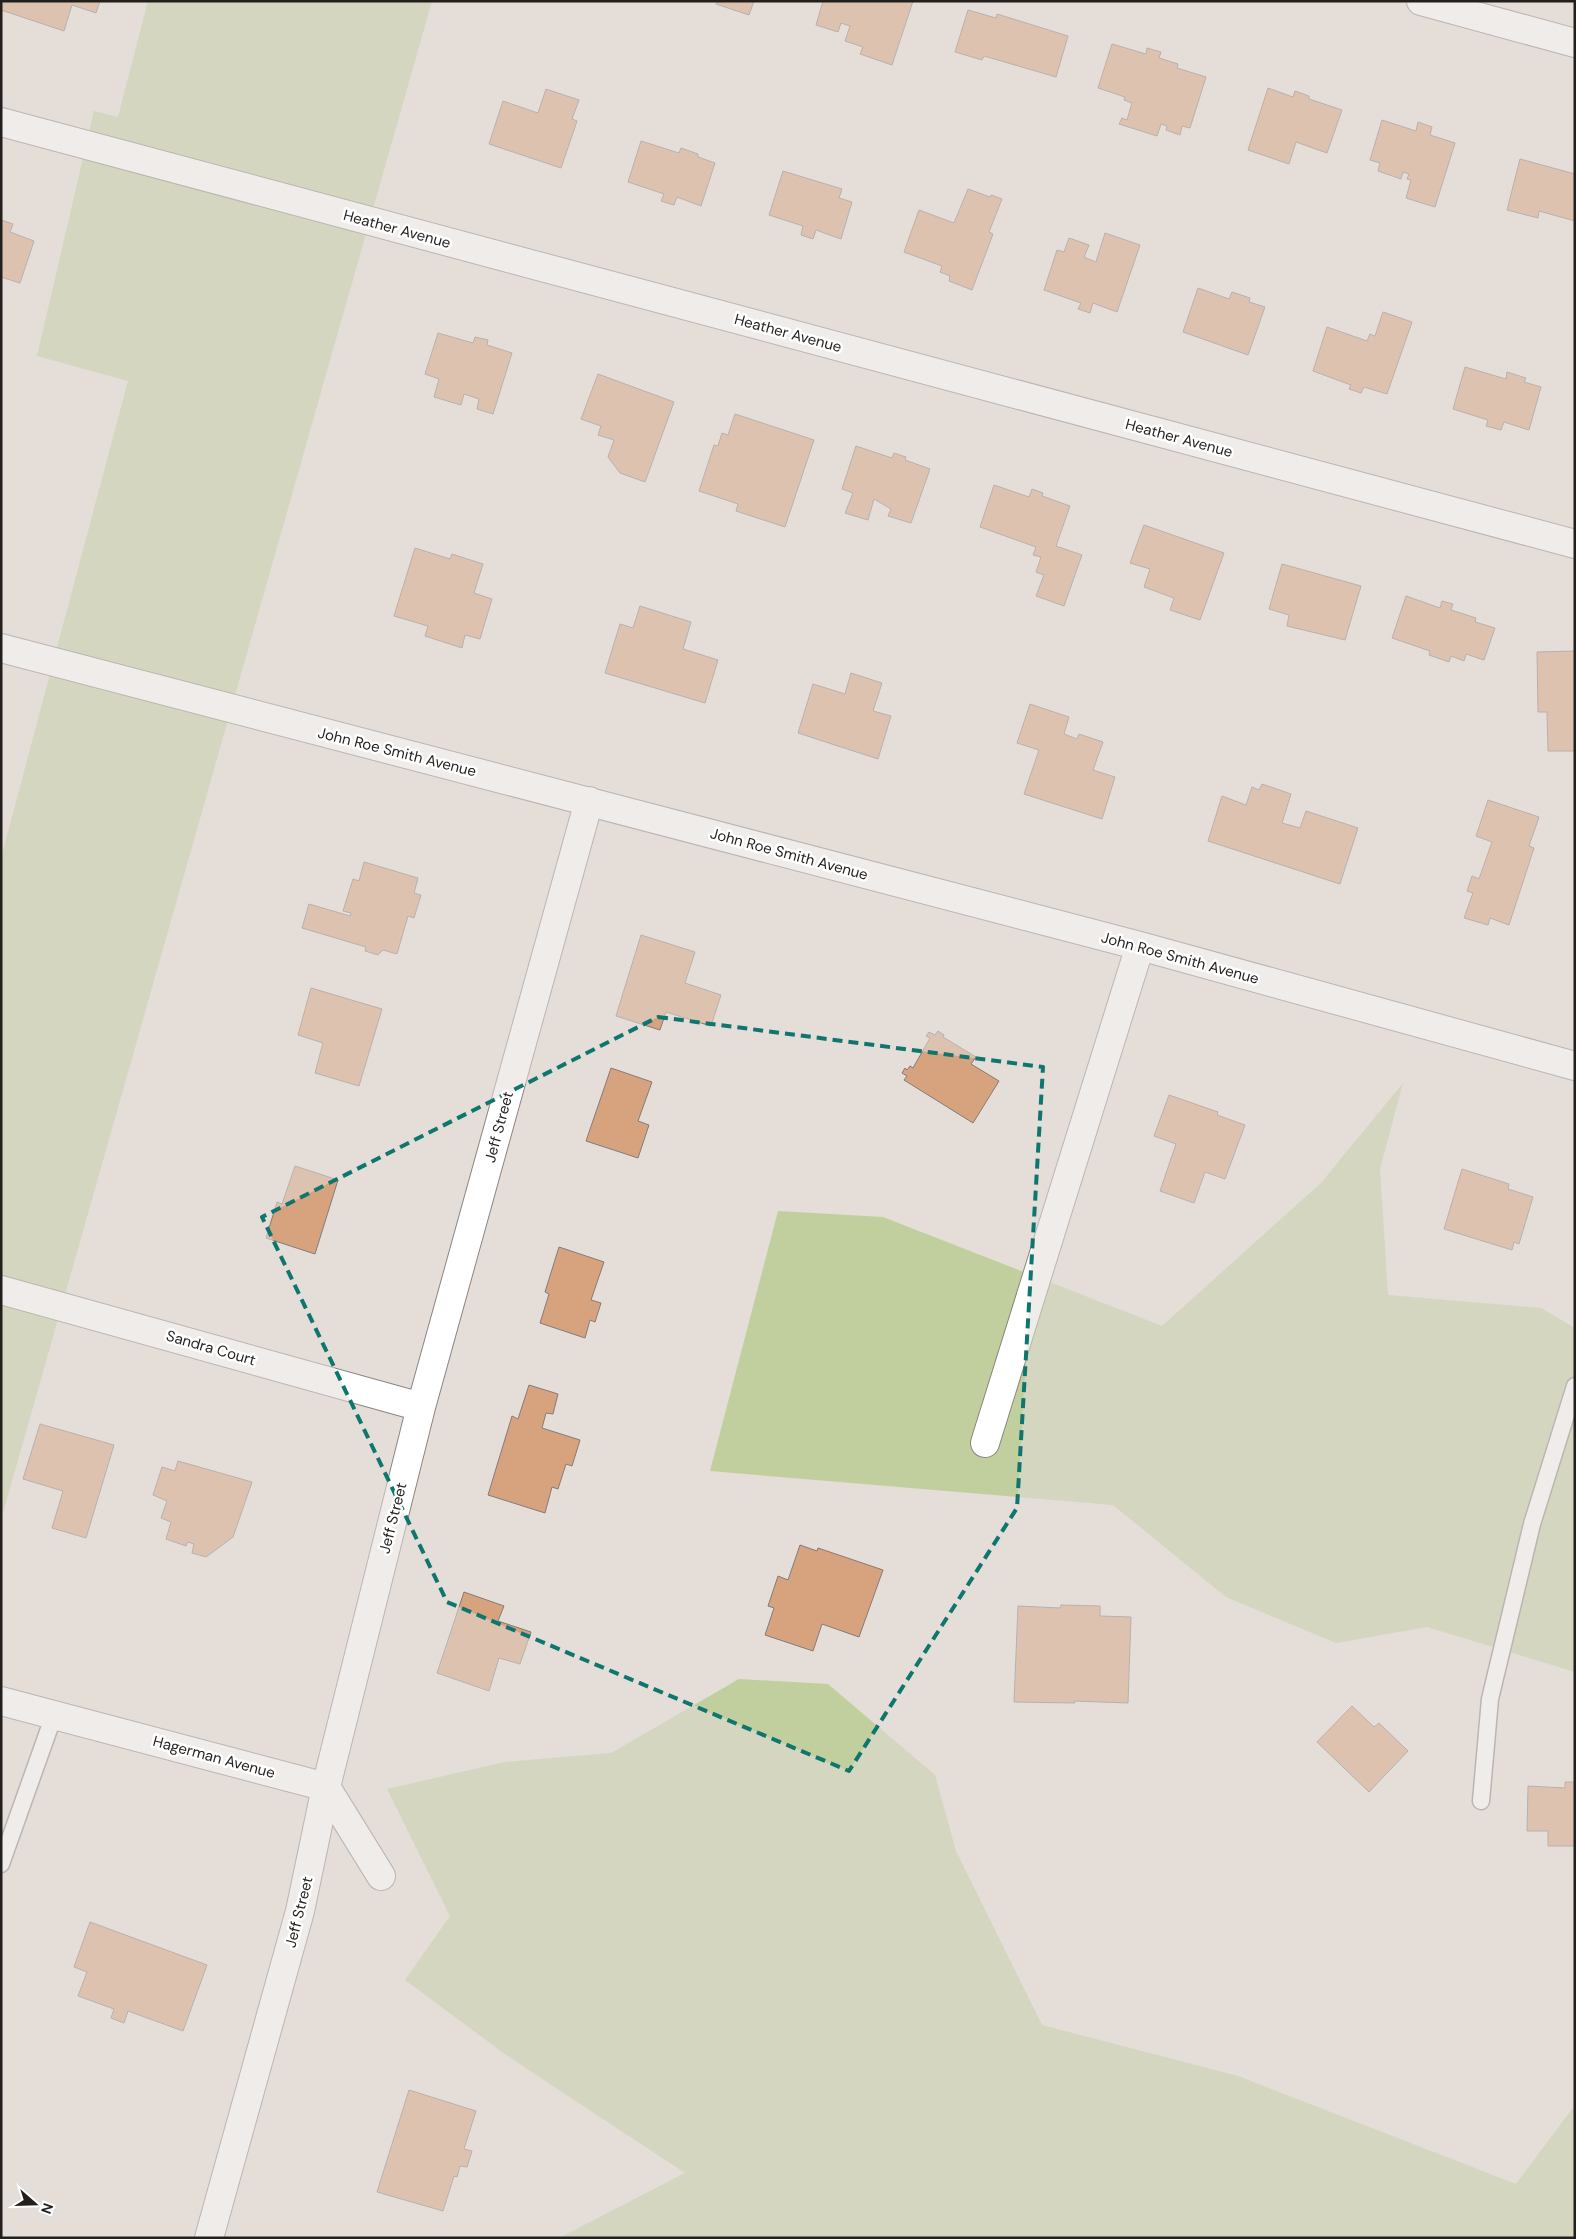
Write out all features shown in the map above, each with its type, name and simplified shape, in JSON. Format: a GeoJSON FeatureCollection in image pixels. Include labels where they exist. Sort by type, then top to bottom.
{"type":"FeatureCollection","features":[{"type":"Feature","properties":{"kind":"street"},"geometry":{"type":"LineString","coordinates":[[1422,1],[1575,43]]}},
{"type":"Feature","properties":{"kind":"street","name":"Heather Avenue"},"geometry":{"type":"LineString","coordinates":[[1,122],[1575,544]]}},
{"type":"Feature","properties":{"kind":"street","name":"John Roe Smith Avenue"},"geometry":{"type":"LineString","coordinates":[[1,648],[1140,946],[1575,1066]]}},
{"type":"Feature","properties":{"kind":"street","name":"Jeff Street"},"geometry":{"type":"LineString","coordinates":[[209,2238],[300,1911],[326,1787],[421,1407],[589,802]]}},
{"type":"Feature","properties":{"kind":"street"},"geometry":{"type":"LineString","coordinates":[[985,1443],[1140,946]]}},
{"type":"Feature","properties":{"kind":"street","name":"Sandra Court"},"geometry":{"type":"LineString","coordinates":[[1,1290],[421,1407]]}},
{"type":"Feature","properties":{"kind":"street","name":"Hagerman Avenue"},"geometry":{"type":"LineString","coordinates":[[1,1701],[326,1787]]}},
{"type":"Feature","properties":{"kind":"street"},"geometry":{"type":"LineString","coordinates":[[326,1787],[381,1876]]}},
{"type":"Feature","properties":{"kind":"lane"},"geometry":{"type":"LineString","coordinates":[[1481,1801],[1490,1699],[1532,1524],[1575,1386]]}},
{"type":"Feature","properties":{"kind":"lane"},"geometry":{"type":"LineString","coordinates":[[1,1864],[54,1715]]}},
{"type":"Feature","properties":{"kind":"highlighted area"},"geometry":{"type":"Polygon","coordinates":[[[658,1017],[1043,1067],[1017,1508],[849,1771],[447,1602],[262,1217],[658,1017]]]}},
{"type":"Feature","properties":{"kind":"green space"},"geometry":{"type":"Polygon","coordinates":[[[148,1],[432,1],[1,1520],[1,858],[128,381],[37,356],[94,111],[118,117],[148,1]]]}},
{"type":"Feature","properties":{"kind":"green space"},"geometry":{"type":"Polygon","coordinates":[[[1403,1083],[1380,1169],[1388,1295],[1541,1308],[1575,1328],[1575,1672],[1427,1627],[1336,1643],[1226,1597],[1113,1505],[710,1471],[778,1211],[883,1217],[1162,1326],[1321,1183],[1403,1083]]]}},
{"type":"Feature","properties":{"kind":"green space"},"geometry":{"type":"Polygon","coordinates":[[[739,1679],[828,1684],[935,1775],[956,1851],[1042,2025],[1238,2076],[1516,2184],[1575,2105],[1575,2238],[559,2238],[685,2173],[509,2057],[405,1980],[450,1916],[387,1789],[505,1762],[611,1753],[739,1679]]]}},
{"type":"Feature","properties":{"kind":"building"},"geometry":{"type":"Polygon","coordinates":[[[1,1],[100,1],[96,13],[72,5],[64,31],[1,10],[1,1]]]}},
{"type":"Feature","properties":{"kind":"building"},"geometry":{"type":"Polygon","coordinates":[[[717,1],[754,1],[749,15],[716,4],[717,1]]]}},
{"type":"Feature","properties":{"kind":"building"},"geometry":{"type":"Polygon","coordinates":[[[823,1],[913,1],[892,65],[860,54],[863,47],[845,41],[850,26],[841,23],[838,32],[816,25],[823,1]]]}},
{"type":"Feature","properties":{"kind":"building"},"geometry":{"type":"Polygon","coordinates":[[[968,10],[996,18],[997,14],[1068,36],[1056,77],[984,56],[982,60],[955,52],[968,10]]]}},
{"type":"Feature","properties":{"kind":"building"},"geometry":{"type":"Polygon","coordinates":[[[1112,44],[1146,54],[1147,48],[1161,52],[1159,58],[1178,64],[1177,68],[1206,77],[1190,128],[1182,126],[1180,135],[1166,130],[1167,126],[1161,124],[1157,136],[1119,124],[1122,118],[1127,120],[1132,103],[1124,100],[1125,97],[1098,88],[1112,44]]]}},
{"type":"Feature","properties":{"kind":"building"},"geometry":{"type":"Polygon","coordinates":[[[1268,88],[1293,97],[1295,91],[1309,96],[1309,99],[1342,110],[1327,153],[1296,142],[1289,164],[1248,150],[1268,88]]]}},
{"type":"Feature","properties":{"kind":"building"},"geometry":{"type":"Polygon","coordinates":[[[546,89],[579,100],[572,119],[577,121],[561,168],[489,144],[503,101],[538,113],[546,89]]]}},
{"type":"Feature","properties":{"kind":"building"},"geometry":{"type":"Polygon","coordinates":[[[1382,120],[1416,131],[1418,122],[1432,127],[1430,135],[1455,143],[1435,207],[1406,198],[1411,180],[1407,179],[1409,174],[1403,172],[1401,179],[1378,171],[1380,163],[1370,160],[1382,120]]]}},
{"type":"Feature","properties":{"kind":"building"},"geometry":{"type":"Polygon","coordinates":[[[641,141],[679,153],[681,148],[715,163],[701,206],[677,197],[674,205],[661,201],[664,194],[628,182],[641,141]]]}},
{"type":"Feature","properties":{"kind":"building"},"geometry":{"type":"Polygon","coordinates":[[[1520,159],[1575,174],[1575,221],[1539,211],[1538,218],[1507,210],[1520,159]]]}},
{"type":"Feature","properties":{"kind":"building"},"geometry":{"type":"Polygon","coordinates":[[[783,171],[842,189],[839,198],[852,202],[841,239],[816,230],[813,239],[801,235],[803,226],[769,215],[783,171]]]}},
{"type":"Feature","properties":{"kind":"building"},"geometry":{"type":"Polygon","coordinates":[[[968,189],[1002,199],[989,232],[993,234],[972,290],[949,281],[950,276],[940,272],[942,266],[904,252],[919,210],[954,223],[968,189]]]}},
{"type":"Feature","properties":{"kind":"building"},"geometry":{"type":"Polygon","coordinates":[[[1,220],[13,224],[10,232],[34,241],[20,283],[1,277],[1,220]]]}},
{"type":"Feature","properties":{"kind":"building"},"geometry":{"type":"Polygon","coordinates":[[[1105,233],[1140,245],[1117,312],[1093,303],[1090,313],[1078,309],[1081,303],[1044,290],[1057,250],[1064,252],[1069,238],[1089,245],[1084,257],[1096,262],[1105,233]]]}},
{"type":"Feature","properties":{"kind":"building"},"geometry":{"type":"Polygon","coordinates":[[[1198,288],[1229,299],[1232,292],[1250,298],[1249,302],[1265,307],[1248,355],[1183,332],[1198,288]]]}},
{"type":"Feature","properties":{"kind":"building"},"geometry":{"type":"Polygon","coordinates":[[[1383,312],[1412,322],[1387,394],[1364,387],[1361,393],[1349,389],[1351,385],[1313,371],[1327,327],[1367,341],[1370,334],[1375,336],[1383,312]]]}},
{"type":"Feature","properties":{"kind":"building"},"geometry":{"type":"Polygon","coordinates":[[[438,333],[473,343],[475,337],[488,340],[487,345],[512,353],[493,414],[477,409],[479,399],[464,394],[461,405],[434,397],[439,379],[425,374],[438,333]]]}},
{"type":"Feature","properties":{"kind":"building"},"geometry":{"type":"Polygon","coordinates":[[[1465,367],[1506,379],[1507,372],[1526,378],[1524,382],[1541,387],[1529,430],[1504,422],[1501,430],[1486,426],[1488,420],[1453,409],[1465,367]]]}},
{"type":"Feature","properties":{"kind":"building"},"geometry":{"type":"Polygon","coordinates":[[[598,374],[674,402],[645,482],[620,473],[608,457],[614,440],[598,435],[601,426],[581,419],[598,374]]]}},
{"type":"Feature","properties":{"kind":"building"},"geometry":{"type":"Polygon","coordinates":[[[735,414],[814,440],[785,527],[736,511],[738,504],[699,491],[714,445],[718,446],[722,433],[728,435],[735,414]]]}},
{"type":"Feature","properties":{"kind":"building"},"geometry":{"type":"Polygon","coordinates":[[[856,446],[892,458],[894,453],[906,457],[905,460],[930,469],[911,523],[888,516],[891,509],[874,499],[868,520],[845,513],[853,493],[842,489],[856,446]]]}},
{"type":"Feature","properties":{"kind":"building"},"geometry":{"type":"Polygon","coordinates":[[[994,485],[1029,497],[1032,489],[1043,493],[1042,496],[1070,506],[1056,546],[1082,555],[1064,606],[1036,596],[1044,575],[1036,572],[1041,557],[1033,555],[1036,547],[980,527],[994,485]]]}},
{"type":"Feature","properties":{"kind":"building"},"geometry":{"type":"Polygon","coordinates":[[[1144,525],[1224,553],[1200,620],[1170,610],[1174,598],[1144,587],[1150,569],[1130,563],[1144,525]]]}},
{"type":"Feature","properties":{"kind":"building"},"geometry":{"type":"Polygon","coordinates":[[[415,548],[450,559],[452,554],[483,564],[474,593],[492,599],[480,639],[465,635],[462,648],[425,636],[428,626],[394,616],[415,548]]]}},
{"type":"Feature","properties":{"kind":"building"},"geometry":{"type":"Polygon","coordinates":[[[1282,564],[1361,586],[1345,640],[1287,626],[1289,615],[1269,609],[1282,564]]]}},
{"type":"Feature","properties":{"kind":"building"},"geometry":{"type":"Polygon","coordinates":[[[1406,596],[1440,608],[1442,601],[1453,604],[1451,610],[1476,618],[1475,622],[1495,628],[1484,660],[1466,654],[1464,661],[1451,656],[1449,662],[1429,655],[1430,651],[1392,638],[1406,596]]]}},
{"type":"Feature","properties":{"kind":"building"},"geometry":{"type":"Polygon","coordinates":[[[640,606],[691,622],[683,649],[718,660],[705,703],[605,673],[620,624],[633,628],[640,606]]]}},
{"type":"Feature","properties":{"kind":"building"},"geometry":{"type":"Polygon","coordinates":[[[1575,651],[1575,751],[1548,751],[1547,712],[1538,712],[1537,652],[1575,651]]]}},
{"type":"Feature","properties":{"kind":"building"},"geometry":{"type":"Polygon","coordinates":[[[851,673],[882,683],[873,711],[891,716],[878,759],[798,733],[813,684],[845,694],[851,673]]]}},
{"type":"Feature","properties":{"kind":"building"},"geometry":{"type":"Polygon","coordinates":[[[1030,704],[1069,717],[1064,734],[1077,739],[1079,734],[1103,742],[1093,770],[1115,777],[1102,819],[1024,794],[1039,750],[1017,743],[1030,704]]]}},
{"type":"Feature","properties":{"kind":"building"},"geometry":{"type":"Polygon","coordinates":[[[1262,784],[1291,794],[1282,823],[1300,828],[1306,811],[1358,828],[1340,884],[1208,841],[1222,796],[1246,805],[1252,787],[1259,790],[1262,784]]]}},
{"type":"Feature","properties":{"kind":"building"},"geometry":{"type":"Polygon","coordinates":[[[1488,800],[1539,817],[1529,846],[1534,848],[1509,925],[1490,918],[1488,925],[1464,918],[1473,893],[1467,891],[1472,876],[1479,879],[1492,842],[1476,836],[1488,800]]]}},
{"type":"Feature","properties":{"kind":"building"},"geometry":{"type":"Polygon","coordinates":[[[364,862],[418,878],[414,893],[421,895],[414,918],[408,916],[397,954],[383,950],[378,955],[365,951],[366,947],[302,928],[309,904],[350,916],[351,913],[343,911],[353,879],[359,881],[364,862]]]}},
{"type":"Feature","properties":{"kind":"building"},"geometry":{"type":"Polygon","coordinates":[[[641,935],[695,952],[685,983],[721,995],[711,1026],[666,1012],[660,1030],[616,1016],[641,935]]]}},
{"type":"Feature","properties":{"kind":"building"},"geometry":{"type":"Polygon","coordinates":[[[311,988],[382,1009],[359,1086],[315,1073],[323,1043],[298,1035],[311,988]]]}},
{"type":"Feature","properties":{"kind":"building"},"geometry":{"type":"Polygon","coordinates":[[[938,1031],[944,1035],[943,1037],[976,1057],[971,1064],[999,1081],[973,1123],[904,1080],[907,1076],[902,1073],[905,1068],[907,1070],[910,1066],[913,1068],[930,1038],[926,1036],[929,1032],[935,1035],[938,1031]]]}},
{"type":"Feature","properties":{"kind":"building"},"geometry":{"type":"Polygon","coordinates":[[[611,1068],[652,1082],[638,1121],[649,1125],[638,1158],[586,1141],[611,1068]]]}},
{"type":"Feature","properties":{"kind":"building"},"geometry":{"type":"Polygon","coordinates":[[[1169,1095],[1218,1112],[1217,1115],[1245,1125],[1225,1179],[1205,1172],[1194,1203],[1160,1191],[1176,1144],[1154,1136],[1169,1095]]]}},
{"type":"Feature","properties":{"kind":"building"},"geometry":{"type":"Polygon","coordinates":[[[295,1166],[338,1180],[315,1254],[266,1238],[277,1202],[282,1204],[295,1166]]]}},
{"type":"Feature","properties":{"kind":"building"},"geometry":{"type":"Polygon","coordinates":[[[1462,1169],[1509,1184],[1508,1189],[1533,1197],[1519,1244],[1514,1242],[1512,1250],[1444,1229],[1462,1169]]]}},
{"type":"Feature","properties":{"kind":"building"},"geometry":{"type":"Polygon","coordinates":[[[559,1247],[604,1262],[591,1300],[601,1303],[595,1322],[590,1320],[585,1338],[540,1323],[549,1294],[545,1292],[559,1247]]]}},
{"type":"Feature","properties":{"kind":"building"},"geometry":{"type":"Polygon","coordinates":[[[529,1385],[558,1394],[553,1414],[546,1413],[542,1428],[580,1440],[572,1466],[566,1464],[558,1489],[552,1487],[545,1513],[488,1495],[512,1416],[518,1419],[529,1385]]]}},
{"type":"Feature","properties":{"kind":"building"},"geometry":{"type":"Polygon","coordinates":[[[40,1424],[114,1445],[86,1538],[52,1528],[63,1491],[23,1479],[40,1424]]]}},
{"type":"Feature","properties":{"kind":"building"},"geometry":{"type":"Polygon","coordinates":[[[178,1461],[252,1482],[233,1537],[206,1557],[192,1553],[194,1544],[188,1542],[186,1546],[166,1539],[171,1522],[161,1518],[167,1501],[153,1495],[162,1467],[175,1471],[178,1461]]]}},
{"type":"Feature","properties":{"kind":"building"},"geometry":{"type":"Polygon","coordinates":[[[800,1545],[817,1551],[818,1548],[883,1570],[859,1637],[822,1624],[813,1651],[765,1635],[774,1608],[768,1606],[778,1576],[788,1580],[800,1545]]]}},
{"type":"Feature","properties":{"kind":"building"},"geometry":{"type":"Polygon","coordinates":[[[464,1592],[504,1606],[498,1621],[531,1632],[520,1664],[499,1658],[489,1691],[437,1673],[464,1592]]]}},
{"type":"Feature","properties":{"kind":"building"},"geometry":{"type":"Polygon","coordinates":[[[1061,1605],[1100,1606],[1100,1616],[1131,1617],[1128,1703],[1074,1701],[1075,1703],[1014,1702],[1018,1606],[1060,1608],[1061,1605]]]}},
{"type":"Feature","properties":{"kind":"building"},"geometry":{"type":"Polygon","coordinates":[[[1352,1706],[1374,1727],[1379,1723],[1408,1751],[1369,1792],[1317,1742],[1352,1706]]]}},
{"type":"Feature","properties":{"kind":"building"},"geometry":{"type":"Polygon","coordinates":[[[1565,1782],[1575,1782],[1575,1846],[1548,1846],[1548,1831],[1527,1831],[1528,1786],[1565,1788],[1565,1782]]]}},
{"type":"Feature","properties":{"kind":"building"},"geometry":{"type":"Polygon","coordinates":[[[90,1922],[207,1965],[183,2031],[128,2011],[124,2023],[111,2018],[114,2009],[78,1996],[87,1972],[74,1967],[90,1922]]]}},
{"type":"Feature","properties":{"kind":"building"},"geometry":{"type":"Polygon","coordinates":[[[409,2090],[476,2111],[464,2149],[472,2151],[467,2167],[460,2166],[457,2177],[454,2176],[443,2211],[377,2192],[409,2090]]]}}]}
